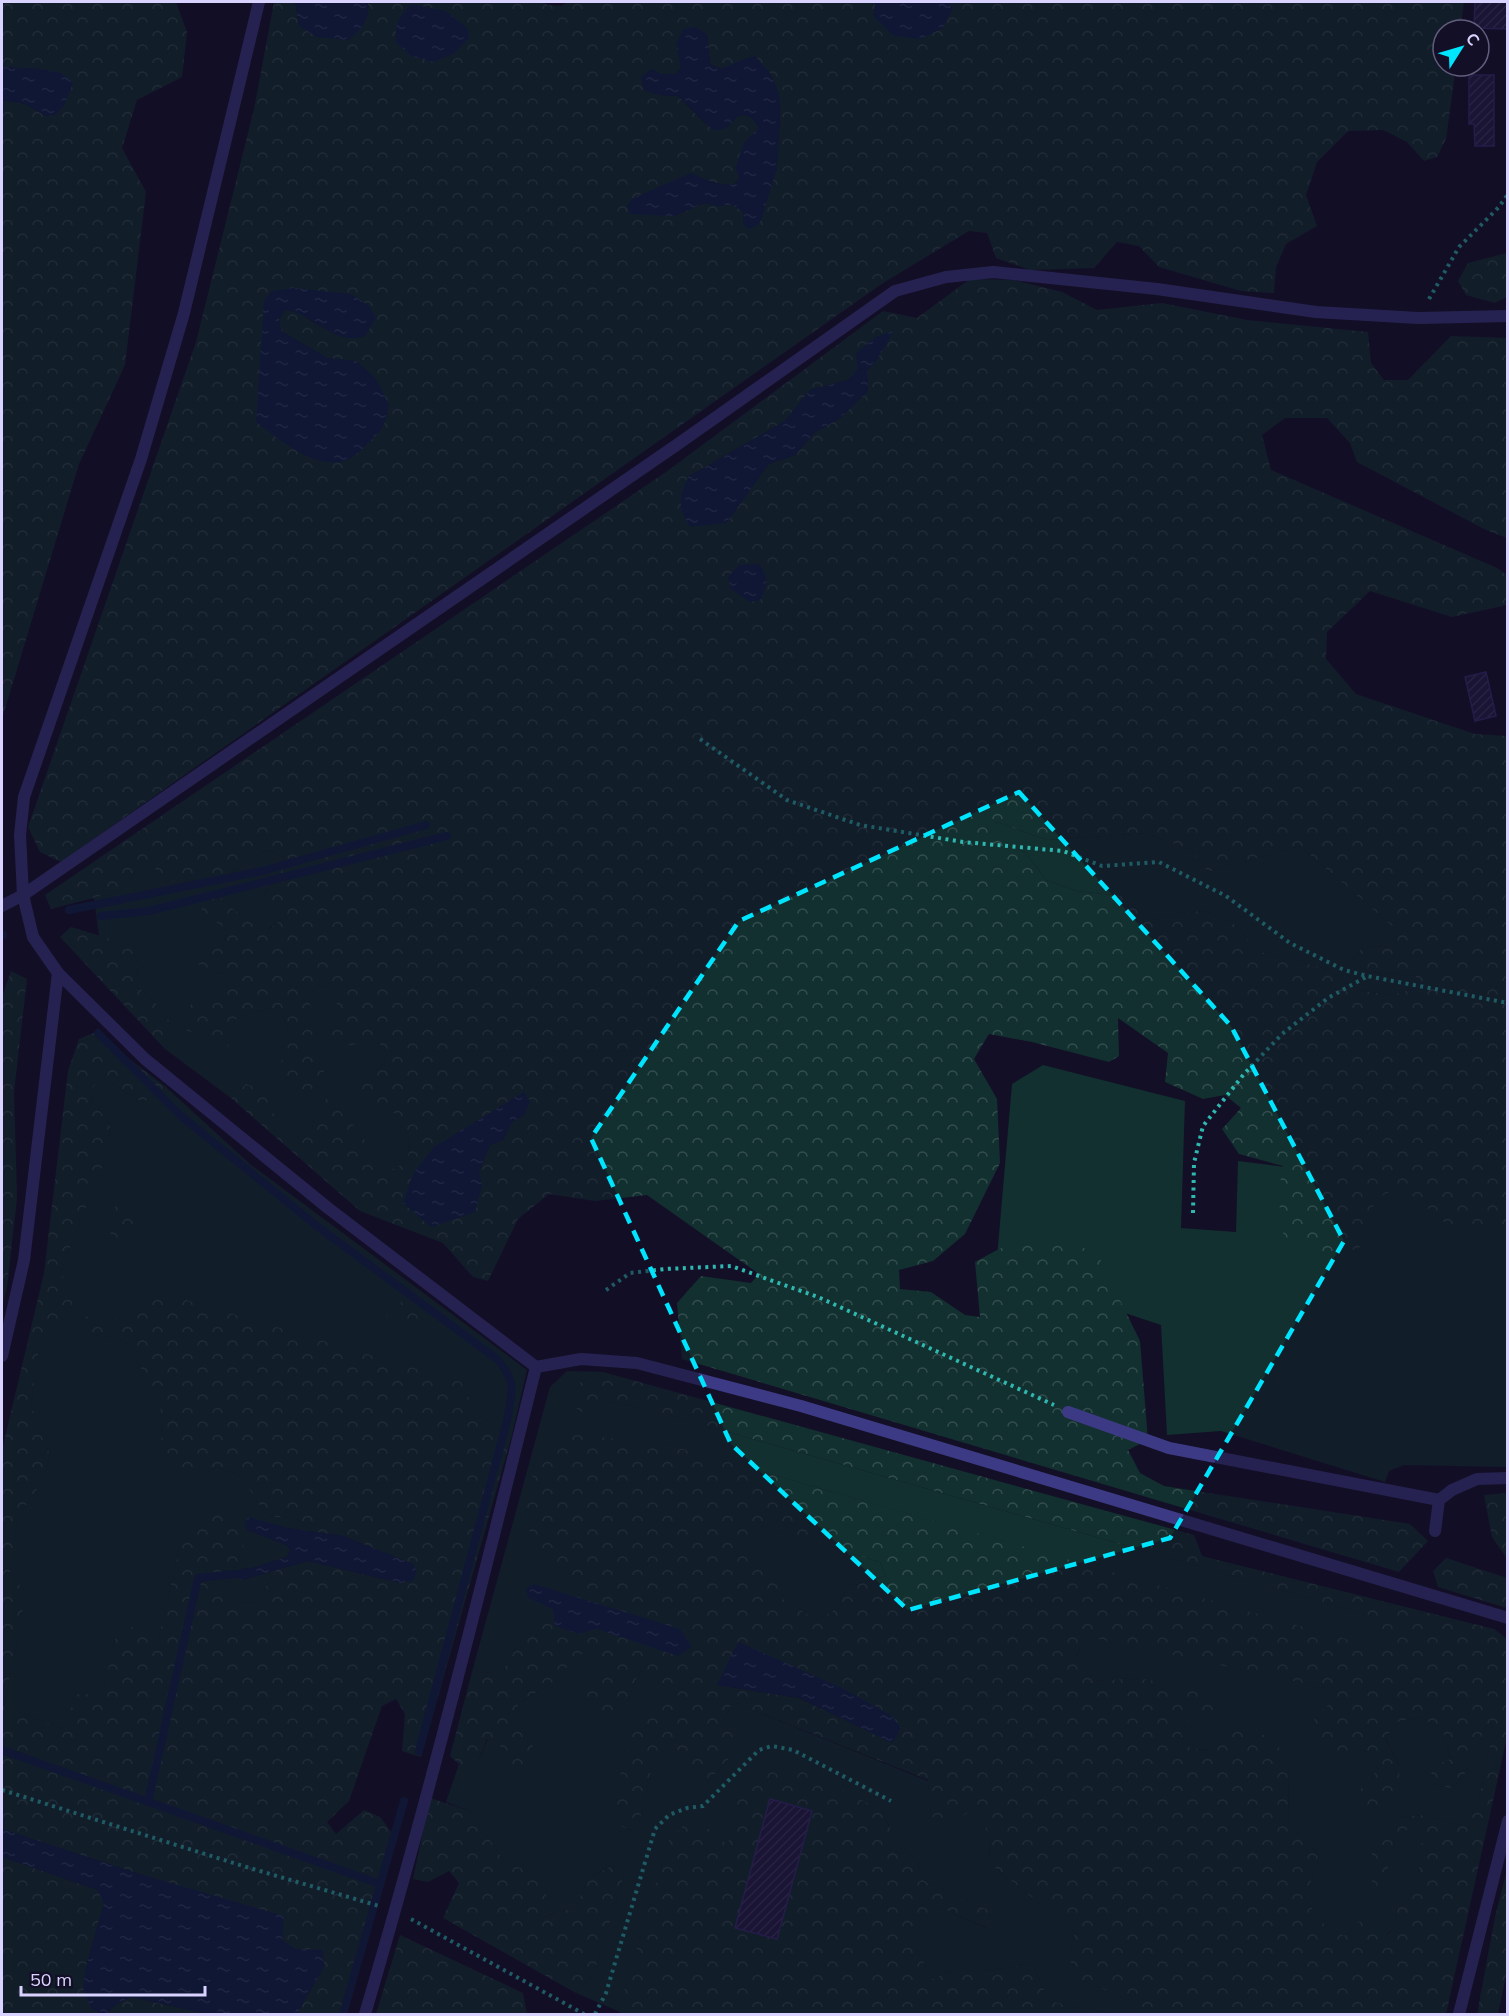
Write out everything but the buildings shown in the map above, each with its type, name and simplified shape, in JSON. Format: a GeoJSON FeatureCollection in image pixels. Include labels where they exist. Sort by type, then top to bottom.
{"type":"FeatureCollection","features":[{"type":"Feature","properties":{"kind":"lane"},"geometry":{"type":"LineString","coordinates":[[259,2],[181,324],[141,459],[24,797],[20,835],[22,895],[33,937],[58,973],[145,1059],[337,1216],[536,1367],[581,1359],[637,1364],[801,1406],[1508,1618]]}},
{"type":"Feature","properties":{"kind":"lane"},"geometry":{"type":"LineString","coordinates":[[2,906],[22,895],[678,444],[895,291],[946,277],[993,272],[1157,289],[1316,312],[1418,318],[1508,316]]}},
{"type":"Feature","properties":{"kind":"lane"},"geometry":{"type":"LineString","coordinates":[[2,1356],[24,1260],[58,973]]}},
{"type":"Feature","properties":{"kind":"lane"},"geometry":{"type":"LineString","coordinates":[[365,2014],[396,1911],[470,1634],[536,1367]]}},
{"type":"Feature","properties":{"kind":"lane"},"geometry":{"type":"LineString","coordinates":[[1068,1412],[1169,1448],[1439,1500]]}},
{"type":"Feature","properties":{"kind":"lane"},"geometry":{"type":"LineString","coordinates":[[1435,1531],[1439,1500],[1452,1490],[1477,1479],[1508,1478]]}},
{"type":"Feature","properties":{"kind":"lane"},"geometry":{"type":"LineString","coordinates":[[1459,2014],[1508,1821]]}},
{"type":"Feature","properties":{"kind":"path"},"geometry":{"type":"LineString","coordinates":[[1418,318],[1460,247],[1499,207],[1508,194]]}},
{"type":"Feature","properties":{"kind":"path"},"geometry":{"type":"LineString","coordinates":[[700,739],[787,800],[860,825],[963,842],[1064,850],[1102,866],[1159,862],[1226,896],[1290,943],[1344,970],[1508,1004]]}},
{"type":"Feature","properties":{"kind":"path"},"geometry":{"type":"LineString","coordinates":[[1193,1213],[1194,1163],[1203,1126],[1244,1074],[1282,1034],[1328,998],[1367,976]]}},
{"type":"Feature","properties":{"kind":"path"},"geometry":{"type":"LineString","coordinates":[[606,1290],[630,1273],[731,1266],[818,1297],[1068,1412]]}},
{"type":"Feature","properties":{"kind":"path"},"geometry":{"type":"LineString","coordinates":[[596,2014],[606,1993],[655,1829],[669,1815],[687,1808],[703,1806],[759,1750],[772,1746],[793,1750],[891,1801]]}},
{"type":"Feature","properties":{"kind":"path"},"geometry":{"type":"LineString","coordinates":[[2,1790],[396,1911],[584,2014]]}},
{"type":"Feature","properties":{"kind":"highlighted area"},"geometry":{"type":"Polygon","coordinates":[[[1019,792],[1231,1026],[1344,1241],[1170,1538],[908,1610],[731,1444],[591,1138],[739,921],[1019,792]]]}},
{"type":"Feature","properties":{"kind":"green space"},"geometry":{"type":"Polygon","coordinates":[[[2,2],[176,2],[187,32],[182,77],[137,100],[122,148],[146,192],[125,365],[79,464],[2,719],[2,100],[25,104],[46,116],[42,69],[2,67],[2,2]]]}},
{"type":"Feature","properties":{"kind":"green space"},"geometry":{"type":"Polygon","coordinates":[[[274,2],[295,2],[299,25],[369,7],[367,2],[542,2],[562,6],[567,2],[876,2],[873,16],[952,9],[950,2],[1464,2],[1462,18],[1431,18],[1431,78],[1454,78],[1446,139],[1437,157],[1424,161],[1407,142],[1383,130],[1348,131],[1317,162],[1306,195],[1317,226],[1286,244],[1276,267],[1274,293],[1241,291],[1159,267],[1139,246],[1117,242],[1094,268],[1030,270],[996,258],[987,233],[969,231],[883,283],[61,862],[40,852],[28,827],[196,342],[254,109],[274,2]],[[707,34],[676,74],[660,74],[651,69],[658,95],[678,96],[705,123],[726,128],[738,116],[746,115],[753,119],[759,128],[740,178],[733,185],[727,185],[711,182],[690,173],[674,216],[704,203],[719,206],[732,205],[743,211],[743,224],[756,226],[761,219],[777,167],[779,95],[770,73],[732,65],[721,69],[710,64],[707,34]],[[272,291],[257,422],[376,379],[356,361],[327,358],[281,331],[279,319],[285,310],[296,311],[324,329],[272,291]]]}},
{"type":"Feature","properties":{"kind":"green space"},"geometry":{"type":"Polygon","coordinates":[[[1507,253],[1507,297],[1495,303],[1466,295],[1458,281],[1468,263],[1507,253]]]}},
{"type":"Feature","properties":{"kind":"green space"},"geometry":{"type":"Polygon","coordinates":[[[970,279],[1014,280],[1062,292],[1097,310],[1162,303],[1247,320],[1368,332],[1371,363],[1384,380],[1408,380],[1451,336],[1507,338],[1507,538],[1486,530],[1357,462],[1350,443],[1327,418],[1285,418],[1262,435],[1271,470],[1497,568],[1507,575],[1507,605],[1452,617],[1370,591],[1327,632],[1326,659],[1356,694],[1475,734],[1507,736],[1508,1216],[1505,1224],[1485,1234],[1445,1223],[1401,1186],[1374,1200],[1370,1229],[1359,1248],[1331,1256],[1284,1238],[1278,1195],[1283,1166],[1239,1154],[1222,1129],[1241,1108],[1225,1095],[1203,1099],[1165,1082],[1168,1053],[1118,1018],[1119,1056],[1109,1062],[1032,1042],[989,1034],[974,1059],[997,1099],[1000,1163],[965,1234],[933,1261],[899,1270],[900,1289],[931,1292],[965,1315],[980,1317],[975,1262],[1010,1243],[1063,1237],[1098,1255],[1140,1341],[1148,1440],[1128,1450],[1140,1473],[1164,1486],[1410,1524],[1428,1541],[1399,1572],[682,1359],[677,1303],[701,1276],[751,1283],[759,1274],[647,1195],[595,1201],[549,1194],[518,1219],[488,1281],[473,1277],[443,1243],[360,1211],[231,1098],[246,1084],[268,1091],[276,1123],[301,1140],[312,1130],[316,1109],[327,1098],[391,1170],[408,1161],[409,1137],[393,1112],[366,1100],[360,1087],[369,1075],[386,1063],[379,1042],[332,1047],[330,1033],[340,1011],[329,986],[314,987],[309,1000],[316,1021],[310,1044],[326,1060],[323,1076],[306,1096],[289,1083],[280,1064],[291,1039],[280,1007],[240,1015],[228,1030],[229,1046],[220,1053],[210,1048],[212,1029],[203,1034],[187,1031],[182,1018],[192,1003],[211,1002],[210,991],[228,984],[228,973],[211,972],[195,962],[201,948],[222,948],[227,930],[202,911],[202,897],[213,891],[241,916],[269,929],[281,920],[264,896],[289,859],[266,850],[224,878],[178,882],[161,881],[154,866],[139,866],[121,891],[51,909],[45,895],[666,472],[883,311],[917,318],[970,279]],[[878,358],[858,369],[848,380],[810,390],[785,421],[688,477],[726,523],[769,464],[795,455],[814,433],[840,418],[868,391],[867,371],[878,358]],[[997,822],[992,834],[1026,853],[1046,880],[1077,891],[1121,896],[1150,919],[1204,910],[1238,926],[1257,951],[1331,970],[1355,990],[1391,995],[1421,987],[1415,975],[1369,972],[1351,961],[1364,946],[1395,947],[1399,932],[1300,846],[1208,872],[1192,851],[1146,833],[1047,840],[997,822]],[[526,1114],[434,1147],[479,1171],[490,1145],[503,1140],[512,1122],[526,1114]]]}},
{"type":"Feature","properties":{"kind":"green space"},"geometry":{"type":"Polygon","coordinates":[[[997,822],[1047,840],[1146,833],[1192,851],[1208,872],[1300,846],[1399,932],[1395,947],[1364,946],[1351,961],[1369,972],[1415,975],[1421,987],[1391,995],[1355,990],[1331,970],[1257,951],[1238,926],[1204,910],[1150,919],[1121,896],[1077,891],[1046,880],[1026,853],[991,834],[997,822]]]}},
{"type":"Feature","properties":{"kind":"green space"},"geometry":{"type":"Polygon","coordinates":[[[266,850],[289,859],[264,896],[281,920],[268,929],[241,916],[213,891],[203,911],[227,930],[211,972],[229,973],[228,984],[212,1002],[213,1029],[228,1030],[240,1015],[280,1007],[291,1039],[309,1044],[316,1021],[309,1000],[314,987],[329,986],[341,1011],[330,1033],[379,1042],[386,1063],[369,1075],[366,1100],[393,1112],[409,1137],[408,1161],[391,1170],[373,1151],[316,1109],[312,1130],[301,1140],[276,1123],[246,1084],[231,1098],[165,1049],[175,1031],[162,1009],[137,986],[138,960],[127,945],[99,936],[94,898],[121,891],[139,866],[154,866],[161,881],[178,882],[224,878],[266,850]]]}},
{"type":"Feature","properties":{"kind":"green space"},"geometry":{"type":"Polygon","coordinates":[[[71,927],[127,944],[138,960],[137,986],[162,1009],[175,1031],[165,1049],[60,937],[71,927]]]}},
{"type":"Feature","properties":{"kind":"green space"},"geometry":{"type":"Polygon","coordinates":[[[11,971],[27,979],[14,1092],[17,1198],[7,1287],[2,1306],[2,997],[11,971]]]}},
{"type":"Feature","properties":{"kind":"green space"},"geometry":{"type":"Polygon","coordinates":[[[98,1031],[116,1049],[166,1087],[143,1103],[102,1077],[88,1093],[110,1126],[108,1152],[61,1271],[73,1303],[60,1326],[38,1354],[31,1404],[50,1456],[44,1479],[17,1519],[10,1573],[26,1593],[4,1707],[63,1728],[77,1694],[102,1694],[115,1639],[133,1626],[158,1641],[182,1536],[213,1507],[237,1516],[244,1545],[227,1588],[240,1603],[257,1602],[276,1570],[308,1561],[400,1583],[413,1564],[343,1536],[314,1532],[295,1518],[273,1517],[263,1511],[241,1476],[218,1467],[196,1475],[179,1468],[161,1446],[162,1415],[155,1394],[145,1380],[133,1346],[117,1339],[88,1334],[80,1323],[89,1314],[108,1319],[125,1317],[135,1306],[159,1292],[461,1382],[477,1414],[512,1435],[421,1757],[402,1751],[405,1714],[396,1699],[382,1706],[349,1801],[327,1822],[336,1834],[364,1810],[380,1817],[395,1837],[346,2014],[297,2014],[324,1967],[322,1950],[295,1949],[281,1940],[136,1873],[2,1829],[2,1450],[44,1273],[68,1071],[79,1039],[98,1031]]]}},
{"type":"Feature","properties":{"kind":"green space"},"geometry":{"type":"Polygon","coordinates":[[[1043,1065],[1185,1101],[1181,1228],[1236,1232],[1238,1161],[1412,1183],[1507,1155],[1507,1467],[1404,1465],[1389,1471],[1385,1482],[1221,1431],[1167,1435],[1161,1325],[1101,1305],[993,1304],[1012,1084],[1043,1065]]]}},
{"type":"Feature","properties":{"kind":"green space"},"geometry":{"type":"Polygon","coordinates":[[[102,1077],[143,1103],[166,1087],[250,1164],[527,1370],[512,1435],[477,1414],[460,1382],[136,1306],[125,1317],[108,1319],[89,1315],[88,1334],[117,1339],[133,1346],[145,1380],[155,1394],[162,1415],[161,1446],[196,1475],[218,1467],[241,1476],[263,1511],[273,1517],[295,1518],[314,1532],[288,1528],[247,1530],[287,1545],[290,1550],[287,1557],[252,1568],[240,1569],[242,1580],[276,1570],[257,1602],[240,1603],[227,1588],[244,1545],[182,1536],[158,1641],[115,1639],[102,1694],[63,1728],[4,1707],[26,1593],[10,1573],[17,1519],[44,1479],[50,1456],[31,1404],[38,1354],[60,1326],[61,1271],[108,1152],[110,1126],[88,1093],[102,1077]]]}},
{"type":"Feature","properties":{"kind":"green space"},"geometry":{"type":"Polygon","coordinates":[[[122,1202],[143,1216],[138,1235],[121,1241],[101,1227],[107,1212],[122,1202]]]}},
{"type":"Feature","properties":{"kind":"green space"},"geometry":{"type":"Polygon","coordinates":[[[401,1302],[412,1307],[425,1324],[408,1327],[389,1323],[385,1310],[401,1302]]]}},
{"type":"Feature","properties":{"kind":"green space"},"geometry":{"type":"Polygon","coordinates":[[[567,1371],[603,1372],[577,1384],[604,1401],[641,1407],[1383,1619],[1377,1649],[662,1443],[567,1567],[574,1592],[531,1625],[501,1673],[472,1672],[550,1387],[567,1371]]]}},
{"type":"Feature","properties":{"kind":"green space"},"geometry":{"type":"Polygon","coordinates":[[[603,1372],[1194,1535],[1202,1556],[1494,1629],[1507,1639],[1507,1737],[1446,2014],[1126,2014],[1132,2001],[1081,1980],[1068,1958],[1075,1932],[990,1864],[989,1835],[975,1809],[947,1824],[931,1816],[928,1780],[733,1702],[721,1725],[739,1740],[728,1760],[708,1782],[692,1772],[688,1751],[669,1750],[652,1768],[637,1831],[622,1827],[610,1810],[634,1726],[679,1696],[640,1670],[627,1702],[607,1715],[585,1701],[593,1678],[605,1661],[578,1653],[558,1679],[518,1704],[519,1723],[533,1745],[527,1769],[510,1772],[498,1740],[487,1739],[477,1764],[459,1764],[450,1756],[472,1672],[501,1673],[531,1625],[573,1592],[567,1567],[541,1564],[522,1510],[540,1452],[576,1435],[662,1443],[1377,1648],[1383,1619],[641,1407],[604,1401],[581,1412],[569,1402],[577,1384],[603,1372]],[[762,1526],[747,1540],[757,1566],[789,1578],[783,1599],[816,1620],[832,1612],[848,1587],[886,1576],[880,1562],[762,1526]],[[1085,1636],[1077,1654],[1093,1681],[1138,1678],[1211,1692],[1218,1705],[1212,1717],[1191,1716],[1181,1734],[1191,1749],[1212,1750],[1234,1730],[1259,1732],[1276,1743],[1289,1764],[1288,1827],[1310,1841],[1319,1858],[1305,1899],[1325,1925],[1344,1936],[1357,1922],[1374,1921],[1388,1935],[1396,1923],[1397,1897],[1418,1874],[1422,1839],[1410,1828],[1395,1837],[1384,1887],[1372,1889],[1372,1838],[1398,1817],[1423,1815],[1461,1825],[1477,1809],[1494,1726],[1485,1730],[1464,1776],[1451,1788],[1430,1785],[1432,1767],[1451,1759],[1443,1733],[1421,1717],[1398,1722],[1385,1738],[1400,1767],[1398,1790],[1374,1814],[1361,1805],[1361,1781],[1379,1771],[1371,1752],[1357,1750],[1338,1761],[1318,1744],[1314,1718],[1331,1702],[1325,1688],[1085,1636]],[[739,1642],[718,1685],[799,1698],[891,1742],[739,1642]]]}},
{"type":"Feature","properties":{"kind":"green space"},"geometry":{"type":"Polygon","coordinates":[[[1507,1493],[1508,1555],[1506,1557],[1492,1537],[1484,1495],[1507,1493]]]}},
{"type":"Feature","properties":{"kind":"green space"},"geometry":{"type":"Polygon","coordinates":[[[762,1526],[880,1562],[886,1576],[848,1587],[832,1612],[816,1620],[783,1599],[757,1566],[746,1540],[762,1526]]]}},
{"type":"Feature","properties":{"kind":"green space"},"geometry":{"type":"Polygon","coordinates":[[[1446,1558],[1507,1578],[1507,1608],[1438,1587],[1433,1571],[1446,1558]]]}},
{"type":"Feature","properties":{"kind":"green space"},"geometry":{"type":"Polygon","coordinates":[[[1085,1635],[1325,1688],[1357,1750],[1371,1752],[1379,1771],[1400,1767],[1385,1737],[1398,1722],[1421,1717],[1443,1733],[1451,1760],[1430,1785],[1451,1788],[1464,1776],[1485,1730],[1494,1726],[1477,1809],[1461,1825],[1423,1815],[1398,1817],[1384,1887],[1395,1837],[1410,1827],[1422,1838],[1418,1874],[1397,1897],[1396,1924],[1387,1935],[1357,1922],[1344,1937],[1325,1925],[1305,1899],[1319,1858],[1310,1841],[1288,1827],[1289,1764],[1212,1750],[1191,1749],[1181,1734],[1191,1716],[1138,1678],[1093,1681],[1077,1655],[1085,1635]]]}},
{"type":"Feature","properties":{"kind":"green space"},"geometry":{"type":"Polygon","coordinates":[[[578,1652],[605,1661],[593,1678],[627,1702],[640,1670],[680,1696],[622,1827],[637,1831],[652,1768],[669,1750],[688,1751],[708,1782],[728,1760],[739,1740],[721,1725],[733,1702],[928,1781],[931,1816],[975,1809],[989,1835],[990,1864],[1075,1932],[1068,1958],[1081,1980],[1132,2001],[1126,2014],[1049,2001],[1032,1963],[988,1971],[968,1961],[933,1979],[914,1945],[934,1905],[986,1928],[990,1911],[919,1878],[918,1861],[899,1845],[881,1810],[737,1787],[737,1825],[727,1845],[669,1840],[618,2011],[576,1993],[594,1973],[625,1872],[610,1866],[589,1878],[575,1907],[543,1917],[548,1876],[506,1864],[470,1811],[446,1802],[459,1764],[477,1764],[488,1739],[533,1745],[519,1723],[518,1704],[558,1679],[578,1652]]]}},
{"type":"Feature","properties":{"kind":"green space"},"geometry":{"type":"Polygon","coordinates":[[[798,1767],[881,1810],[899,1845],[918,1861],[919,1878],[990,1911],[987,1928],[934,1905],[914,1945],[933,1979],[968,1961],[988,1971],[1032,1963],[1049,2001],[1116,2014],[623,2014],[618,2011],[669,1840],[684,1825],[709,1829],[727,1844],[737,1825],[737,1788],[755,1770],[798,1767]],[[770,1800],[735,1927],[777,1939],[812,1811],[770,1800]]]}},
{"type":"Feature","properties":{"kind":"green space"},"geometry":{"type":"Polygon","coordinates":[[[430,1798],[470,1811],[506,1864],[548,1875],[544,1917],[575,1907],[589,1878],[611,1866],[625,1872],[594,1973],[576,1993],[443,1918],[459,1883],[449,1871],[428,1882],[413,1879],[430,1798]]]}},
{"type":"Feature","properties":{"kind":"green space"},"geometry":{"type":"Polygon","coordinates":[[[2,1857],[98,1890],[104,1903],[86,1967],[91,2008],[102,2014],[2,2014],[2,1857]]]}},
{"type":"Feature","properties":{"kind":"green space"},"geometry":{"type":"Polygon","coordinates":[[[1507,1870],[1507,1971],[1498,2014],[1477,2014],[1495,1917],[1507,1870]]]}},
{"type":"Feature","properties":{"kind":"green space"},"geometry":{"type":"Polygon","coordinates":[[[400,1935],[523,1993],[527,2014],[376,2014],[400,1935]]]}},
{"type":"Feature","properties":{"kind":"green space"},"geometry":{"type":"Polygon","coordinates":[[[131,1997],[208,2014],[106,2014],[115,2005],[131,1997]]]}},
{"type":"Feature","properties":{"kind":"water"},"geometry":{"type":"Polygon","coordinates":[[[295,2],[367,2],[368,13],[361,28],[349,40],[317,37],[299,26],[295,2]]]}},
{"type":"Feature","properties":{"kind":"water"},"geometry":{"type":"Polygon","coordinates":[[[876,2],[950,2],[952,9],[943,28],[920,39],[894,36],[873,16],[876,2]]]}},
{"type":"Feature","properties":{"kind":"water"},"geometry":{"type":"Polygon","coordinates":[[[411,4],[446,11],[468,29],[469,38],[453,54],[433,62],[411,56],[396,42],[396,35],[398,21],[411,4]]]}},
{"type":"Feature","properties":{"kind":"water"},"geometry":{"type":"Polygon","coordinates":[[[695,27],[707,34],[710,64],[721,69],[755,56],[770,73],[779,95],[777,167],[761,220],[757,226],[748,229],[743,224],[743,211],[732,205],[719,206],[704,203],[674,216],[630,214],[627,206],[633,198],[691,173],[711,182],[733,185],[740,178],[735,168],[744,143],[759,128],[753,119],[746,115],[738,116],[726,128],[714,131],[678,96],[658,95],[644,90],[641,77],[651,69],[660,74],[676,74],[681,69],[676,44],[683,29],[695,27]]]}},
{"type":"Feature","properties":{"kind":"water"},"geometry":{"type":"Polygon","coordinates":[[[2,67],[42,69],[61,73],[73,83],[64,106],[55,115],[46,116],[25,104],[2,100],[2,67]]]}},
{"type":"Feature","properties":{"kind":"water"},"geometry":{"type":"Polygon","coordinates":[[[293,288],[351,294],[369,306],[376,318],[365,336],[354,338],[335,334],[294,312],[285,310],[279,319],[281,331],[327,358],[356,361],[376,379],[389,405],[380,431],[358,453],[340,462],[328,462],[306,456],[256,422],[264,301],[272,291],[293,288]]]}},
{"type":"Feature","properties":{"kind":"water"},"geometry":{"type":"Polygon","coordinates":[[[894,331],[878,358],[867,371],[868,391],[840,418],[814,433],[795,455],[769,464],[726,523],[690,527],[681,508],[688,477],[785,421],[810,390],[848,380],[858,369],[856,353],[876,337],[894,331]]]}},
{"type":"Feature","properties":{"kind":"water"},"geometry":{"type":"Polygon","coordinates":[[[759,564],[766,578],[766,586],[760,600],[750,602],[731,589],[728,577],[739,565],[759,564]]]}},
{"type":"Feature","properties":{"kind":"water"},"geometry":{"type":"Polygon","coordinates":[[[524,1092],[530,1101],[525,1114],[512,1122],[503,1140],[490,1145],[479,1171],[482,1186],[475,1212],[431,1227],[403,1203],[413,1174],[434,1147],[524,1092]]]}},
{"type":"Feature","properties":{"kind":"water"},"geometry":{"type":"Polygon","coordinates":[[[249,1517],[288,1528],[343,1536],[413,1564],[417,1572],[412,1581],[400,1583],[308,1561],[242,1580],[235,1574],[240,1569],[252,1568],[287,1557],[290,1550],[287,1545],[247,1530],[245,1522],[249,1517]]]}},
{"type":"Feature","properties":{"kind":"water"},"geometry":{"type":"Polygon","coordinates":[[[534,1584],[680,1629],[692,1647],[678,1656],[597,1629],[578,1634],[555,1626],[553,1609],[528,1598],[526,1588],[534,1584]]]}},
{"type":"Feature","properties":{"kind":"water"},"geometry":{"type":"Polygon","coordinates":[[[738,1642],[842,1688],[892,1716],[901,1728],[892,1743],[800,1698],[717,1685],[738,1642]]]}},
{"type":"Feature","properties":{"kind":"water"},"geometry":{"type":"Polygon","coordinates":[[[2,1829],[136,1873],[284,1916],[282,1940],[295,1949],[322,1950],[324,1967],[297,2014],[208,2014],[131,1997],[115,2005],[106,2014],[102,2014],[91,2008],[83,1988],[86,1967],[104,1903],[98,1890],[2,1857],[2,1829]]]}},
{"type":"Feature","properties":{"kind":"waterway"},"geometry":{"type":"LineString","coordinates":[[69,910],[262,871],[426,825]]}},
{"type":"Feature","properties":{"kind":"waterway"},"geometry":{"type":"LineString","coordinates":[[101,916],[149,911],[447,836]]}},
{"type":"Feature","properties":{"kind":"waterway"},"geometry":{"type":"LineString","coordinates":[[98,1033],[181,1116],[318,1227],[497,1359],[511,1381],[512,1394],[507,1421],[419,1751]]}},
{"type":"Feature","properties":{"kind":"waterway"},"geometry":{"type":"LineString","coordinates":[[148,1802],[198,1578],[235,1574]]}},
{"type":"Feature","properties":{"kind":"waterway"},"geometry":{"type":"LineString","coordinates":[[2,1750],[380,1884]]}},
{"type":"Feature","properties":{"kind":"waterway"},"geometry":{"type":"LineString","coordinates":[[343,2014],[404,1801]]}}]}
